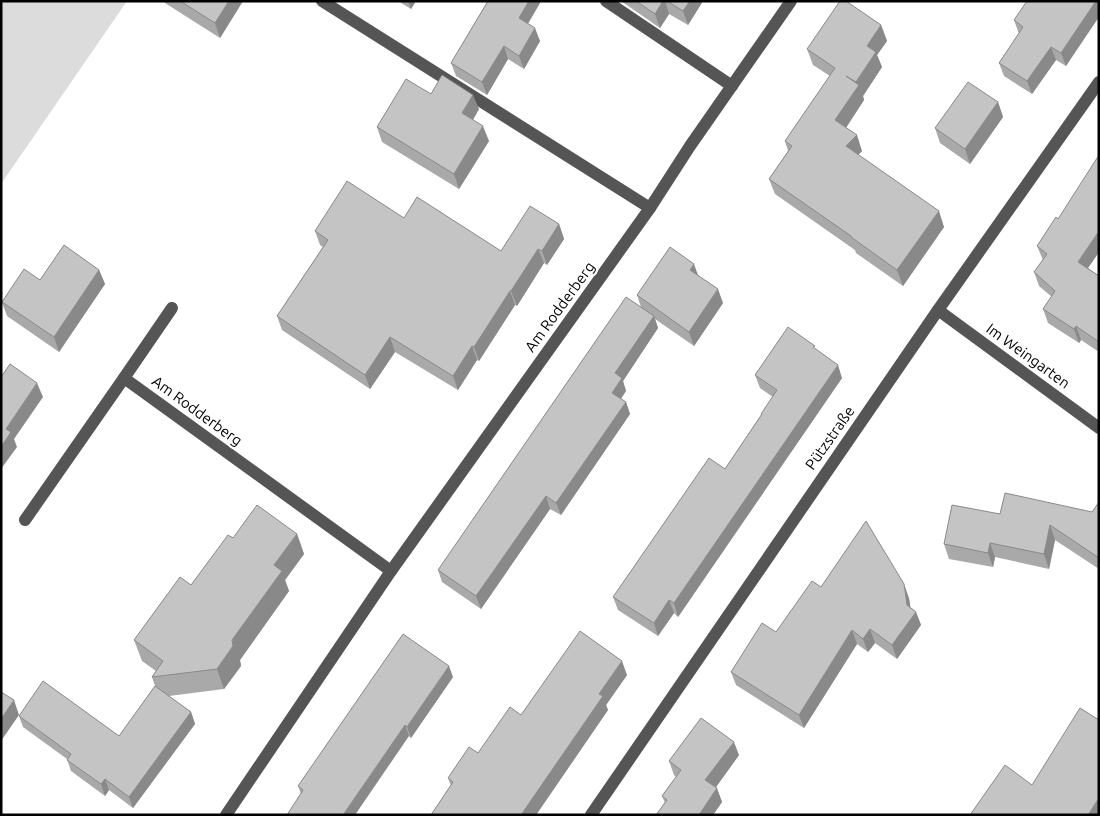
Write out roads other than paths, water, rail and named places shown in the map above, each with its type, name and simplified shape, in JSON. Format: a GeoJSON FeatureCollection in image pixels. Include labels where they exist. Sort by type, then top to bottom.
{"type":"FeatureCollection","features":[{"type":"Feature","properties":{"kind":"street"},"geometry":{"type":"LineString","coordinates":[[322,1],[650,208]]}},
{"type":"Feature","properties":{"kind":"street"},"geometry":{"type":"LineString","coordinates":[[606,1],[732,86]]}},
{"type":"Feature","properties":{"kind":"street","name":"Am Rodderberg"},"geometry":{"type":"LineString","coordinates":[[226,815],[391,571],[650,208],[690,146],[791,1]]}},
{"type":"Feature","properties":{"kind":"street","name":"Pützstraße"},"geometry":{"type":"LineString","coordinates":[[591,815],[938,310],[1099,82]]}},
{"type":"Feature","properties":{"kind":"street"},"geometry":{"type":"LineString","coordinates":[[25,520],[172,308]]}},
{"type":"Feature","properties":{"kind":"street","name":"Im Weingarten"},"geometry":{"type":"LineString","coordinates":[[938,310],[1099,428]]}},
{"type":"Feature","properties":{"kind":"street","name":"Am Rodderberg"},"geometry":{"type":"LineString","coordinates":[[124,378],[391,571]]}}]}
